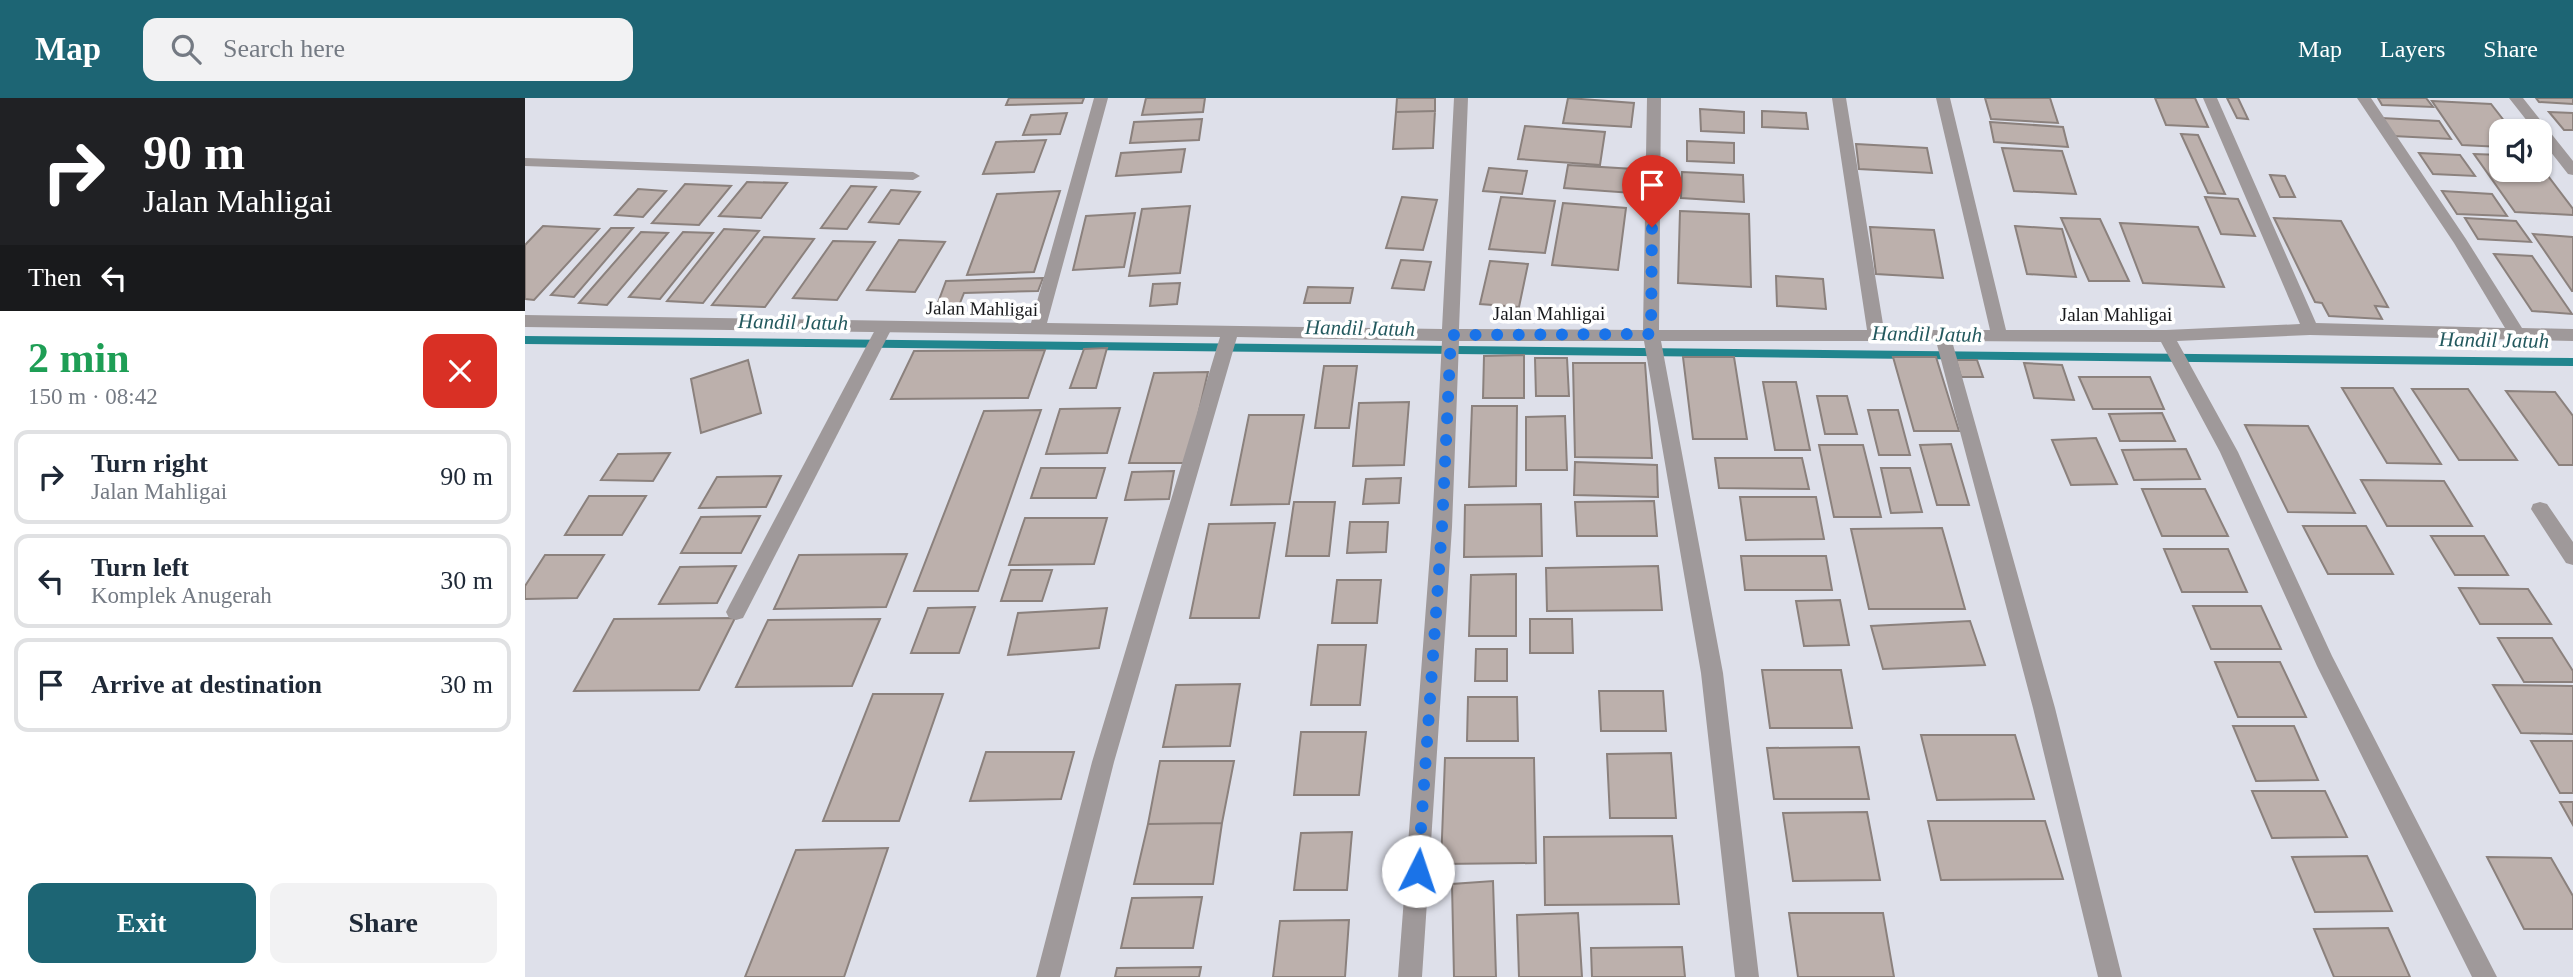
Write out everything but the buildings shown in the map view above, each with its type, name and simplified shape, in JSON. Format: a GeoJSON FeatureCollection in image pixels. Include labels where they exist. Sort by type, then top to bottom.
{"type":"FeatureCollection","features":[{"type":"Feature","properties":{"kind":"street"},"geometry":{"type":"LineString","coordinates":[[1037,330],[1101,98]]}},
{"type":"Feature","properties":{"kind":"street"},"geometry":{"type":"LineString","coordinates":[[1410,977],[1442,527],[1461,98]]}},
{"type":"Feature","properties":{"kind":"street"},"geometry":{"type":"LineString","coordinates":[[1654,98],[1653,347],[1712,673],[1747,977]]}},
{"type":"Feature","properties":{"kind":"street"},"geometry":{"type":"LineString","coordinates":[[1839,98],[1876,334]]}},
{"type":"Feature","properties":{"kind":"street"},"geometry":{"type":"LineString","coordinates":[[1943,98],[1999,334]]}},
{"type":"Feature","properties":{"kind":"street"},"geometry":{"type":"LineString","coordinates":[[2210,98],[2310,329]]}},
{"type":"Feature","properties":{"kind":"street"},"geometry":{"type":"LineString","coordinates":[[2364,98],[2461,242],[2517,334]]}},
{"type":"Feature","properties":{"kind":"street"},"geometry":{"type":"LineString","coordinates":[[2516,98],[2573,171]]}},
{"type":"Feature","properties":{"kind":"street"},"geometry":{"type":"LineString","coordinates":[[525,162],[913,176]]}},
{"type":"Feature","properties":{"kind":"street","name":"Jalan Mahligai"},"geometry":{"type":"LineString","coordinates":[[525,321],[878,339],[1037,330],[1227,343],[1653,347],[1876,334],[1945,348],[1999,334],[2173,350],[2310,329],[2573,335]]}},
{"type":"Feature","properties":{"kind":"street"},"geometry":{"type":"LineString","coordinates":[[736,611],[878,339]]}},
{"type":"Feature","properties":{"kind":"street"},"geometry":{"type":"LineString","coordinates":[[1048,977],[1103,762],[1227,343]]}},
{"type":"Feature","properties":{"kind":"street"},"geometry":{"type":"LineString","coordinates":[[1945,348],[2044,708],[2110,977]]}},
{"type":"Feature","properties":{"kind":"street"},"geometry":{"type":"LineString","coordinates":[[2173,350],[2229,452],[2324,660],[2485,977]]}},
{"type":"Feature","properties":{"kind":"street"},"geometry":{"type":"LineString","coordinates":[[2540,509],[2573,557]]}},
{"type":"Feature","properties":{"kind":"waterway","name":"Handil Jatuh"},"geometry":{"type":"LineString","coordinates":[[525,340],[2573,362]]}},
{"type":"Feature","properties":{"kind":"route"},"geometry":{"type":"LineString","coordinates":[[1418,871],[1442,527],[1451,335],[1651,334],[1652,227]]}}]}
